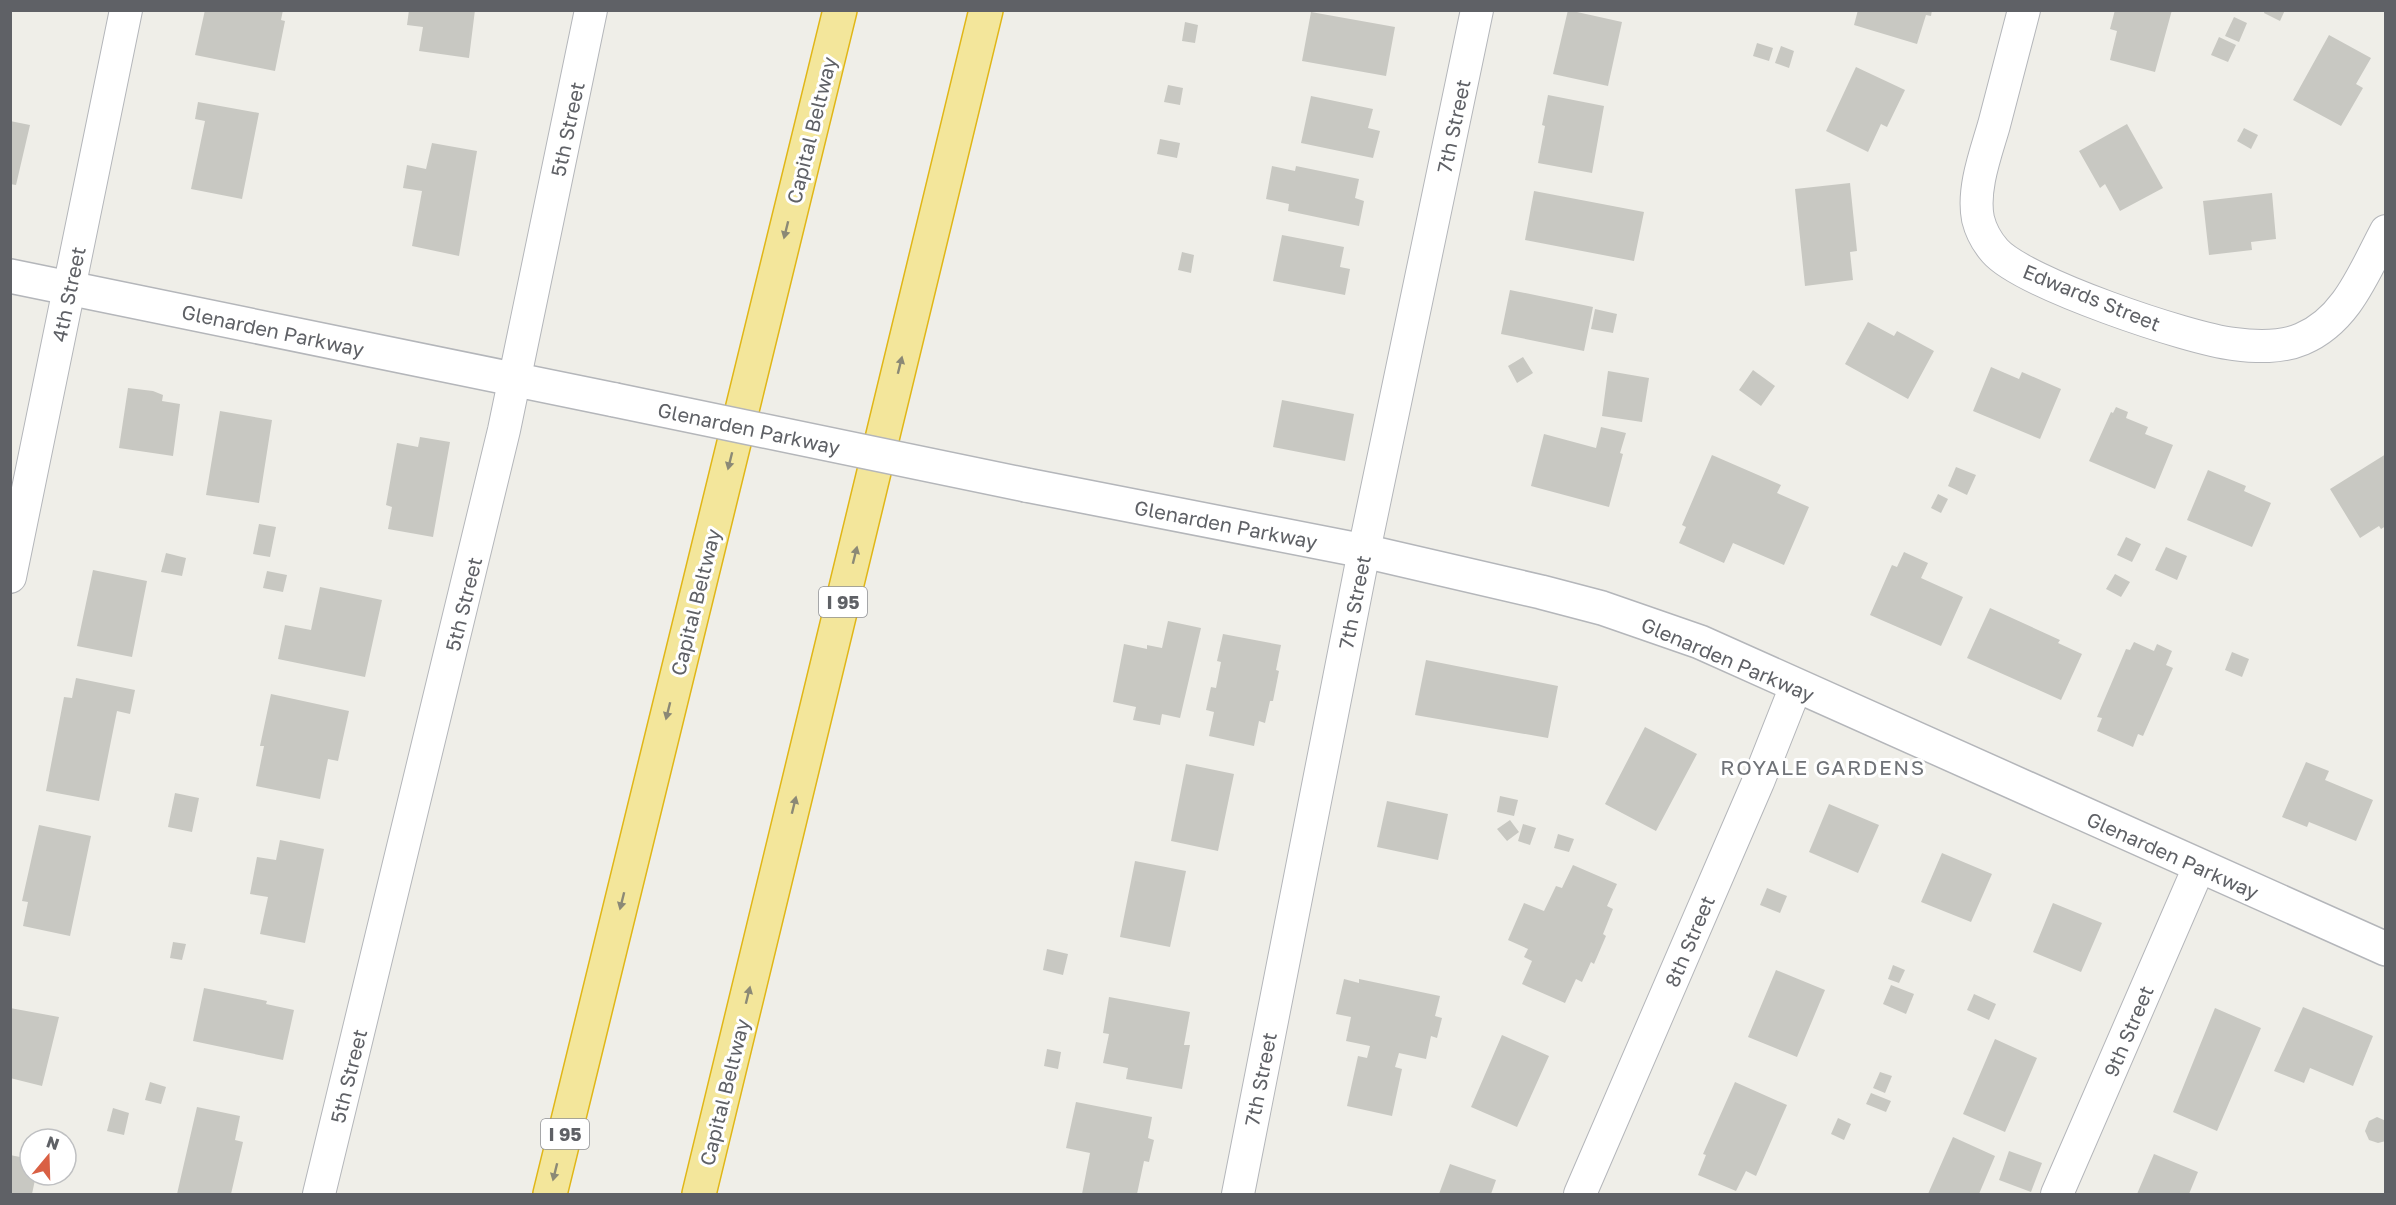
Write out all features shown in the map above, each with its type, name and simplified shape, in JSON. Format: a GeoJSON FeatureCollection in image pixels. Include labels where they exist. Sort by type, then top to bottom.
{"type":"FeatureCollection","features":[{"type":"Feature","properties":{"kind":"highway","name":"Capital Beltway"},"geometry":{"type":"LineString","coordinates":[[550,1194],[840,10]]}},
{"type":"Feature","properties":{"kind":"highway","name":"Capital Beltway"},"geometry":{"type":"LineString","coordinates":[[699,1194],[986,10]]}},
{"type":"Feature","properties":{"kind":"street","name":"4th Street"},"geometry":{"type":"LineString","coordinates":[[10,577],[126,10]]}},
{"type":"Feature","properties":{"kind":"street","name":"5th Street"},"geometry":{"type":"LineString","coordinates":[[319,1194],[515,380],[591,10]]}},
{"type":"Feature","properties":{"kind":"street","name":"7th Street"},"geometry":{"type":"LineString","coordinates":[[1238,1194],[1364,551],[1477,10]]}},
{"type":"Feature","properties":{"kind":"street","name":"Edwards Street"},"geometry":{"type":"LineString","coordinates":[[2024,10],[1984,164],[1978,198],[1978,217],[1984,236],[1995,252],[2032,277],[2165,327],[2212,341],[2262,346],[2288,344],[2318,331],[2335,318],[2348,302],[2385,231]]}},
{"type":"Feature","properties":{"kind":"street","name":"Glenarden Parkway"},"geometry":{"type":"LineString","coordinates":[[10,276],[1026,485],[1364,551],[1602,608],[1700,642],[2385,949]]}},
{"type":"Feature","properties":{"kind":"street","name":"8th Street"},"geometry":{"type":"LineString","coordinates":[[1580,1194],[1758,782],[1796,686]]}},
{"type":"Feature","properties":{"kind":"street","name":"9th Street"},"geometry":{"type":"LineString","coordinates":[[2057,1194],[2199,867]]}},
{"type":"Feature","properties":{"kind":"building"},"geometry":{"type":"Polygon","coordinates":[[[205,10],[283,10],[281,20],[285,21],[275,71],[195,55],[205,10]]]}},
{"type":"Feature","properties":{"kind":"building"},"geometry":{"type":"Polygon","coordinates":[[[409,10],[475,10],[469,58],[419,51],[423,27],[407,25],[409,10]]]}},
{"type":"Feature","properties":{"kind":"building"},"geometry":{"type":"Polygon","coordinates":[[[1568,10],[1622,22],[1608,86],[1553,74],[1568,10]]]}},
{"type":"Feature","properties":{"kind":"building"},"geometry":{"type":"Polygon","coordinates":[[[1858,10],[1932,10],[1931,16],[1926,15],[1917,44],[1854,25],[1858,10]]]}},
{"type":"Feature","properties":{"kind":"building"},"geometry":{"type":"Polygon","coordinates":[[[2115,10],[2172,10],[2155,72],[2110,60],[2117,31],[2110,29],[2115,10]]]}},
{"type":"Feature","properties":{"kind":"building"},"geometry":{"type":"Polygon","coordinates":[[[2265,10],[2285,10],[2280,21],[2264,13],[2265,10]]]}},
{"type":"Feature","properties":{"kind":"building"},"geometry":{"type":"Polygon","coordinates":[[[1311,12],[1395,27],[1386,76],[1302,61],[1311,12]]]}},
{"type":"Feature","properties":{"kind":"building"},"geometry":{"type":"Polygon","coordinates":[[[2234,17],[2247,23],[2239,42],[2225,36],[2234,17]]]}},
{"type":"Feature","properties":{"kind":"building"},"geometry":{"type":"Polygon","coordinates":[[[1185,22],[1198,25],[1195,43],[1182,41],[1185,22]]]}},
{"type":"Feature","properties":{"kind":"building"},"geometry":{"type":"Polygon","coordinates":[[[2329,35],[2371,58],[2356,84],[2363,88],[2341,126],[2293,100],[2329,35]]]}},
{"type":"Feature","properties":{"kind":"building"},"geometry":{"type":"Polygon","coordinates":[[[2219,37],[2236,45],[2228,62],[2211,55],[2219,37]]]}},
{"type":"Feature","properties":{"kind":"building"},"geometry":{"type":"Polygon","coordinates":[[[1757,43],[1773,48],[1769,61],[1753,56],[1757,43]]]}},
{"type":"Feature","properties":{"kind":"building"},"geometry":{"type":"Polygon","coordinates":[[[1781,46],[1794,51],[1789,68],[1775,63],[1781,46]]]}},
{"type":"Feature","properties":{"kind":"building"},"geometry":{"type":"Polygon","coordinates":[[[1856,67],[1905,90],[1887,127],[1881,124],[1868,152],[1826,131],[1856,67]]]}},
{"type":"Feature","properties":{"kind":"building"},"geometry":{"type":"Polygon","coordinates":[[[1168,85],[1183,88],[1180,105],[1164,102],[1168,85]]]}},
{"type":"Feature","properties":{"kind":"building"},"geometry":{"type":"Polygon","coordinates":[[[1548,95],[1604,106],[1592,173],[1538,163],[1548,95]]]}},
{"type":"Feature","properties":{"kind":"building"},"geometry":{"type":"Polygon","coordinates":[[[1311,96],[1373,109],[1368,128],[1380,131],[1373,158],[1301,143],[1311,96]]]}},
{"type":"Feature","properties":{"kind":"building"},"geometry":{"type":"Polygon","coordinates":[[[198,102],[259,113],[242,199],[191,189],[205,121],[195,119],[198,102]]]}},
{"type":"Feature","properties":{"kind":"building"},"geometry":{"type":"Polygon","coordinates":[[[10,121],[30,125],[16,185],[10,184],[10,121]]]}},
{"type":"Feature","properties":{"kind":"building"},"geometry":{"type":"Polygon","coordinates":[[[2127,124],[2163,188],[2120,211],[2105,184],[2100,188],[2079,151],[2127,124]]]}},
{"type":"Feature","properties":{"kind":"building"},"geometry":{"type":"Polygon","coordinates":[[[2244,128],[2258,135],[2251,149],[2237,141],[2244,128]]]}},
{"type":"Feature","properties":{"kind":"building"},"geometry":{"type":"Polygon","coordinates":[[[1160,139],[1180,143],[1177,158],[1157,154],[1160,139]]]}},
{"type":"Feature","properties":{"kind":"building"},"geometry":{"type":"Polygon","coordinates":[[[432,143],[477,151],[459,256],[412,246],[422,191],[403,188],[407,165],[426,169],[432,143]]]}},
{"type":"Feature","properties":{"kind":"building"},"geometry":{"type":"Polygon","coordinates":[[[1272,166],[1295,171],[1296,166],[1359,179],[1355,198],[1364,201],[1359,226],[1288,211],[1289,204],[1266,199],[1272,166]]]}},
{"type":"Feature","properties":{"kind":"building"},"geometry":{"type":"Polygon","coordinates":[[[1850,183],[1857,251],[1850,252],[1853,280],[1805,286],[1795,189],[1850,183]]]}},
{"type":"Feature","properties":{"kind":"building"},"geometry":{"type":"Polygon","coordinates":[[[1534,191],[1644,212],[1634,261],[1525,240],[1534,191]]]}},
{"type":"Feature","properties":{"kind":"building"},"geometry":{"type":"Polygon","coordinates":[[[2272,193],[2276,239],[2251,242],[2252,250],[2209,255],[2203,201],[2272,193]]]}},
{"type":"Feature","properties":{"kind":"building"},"geometry":{"type":"Polygon","coordinates":[[[1282,235],[1344,247],[1340,267],[1350,269],[1345,295],[1273,281],[1282,235]]]}},
{"type":"Feature","properties":{"kind":"building"},"geometry":{"type":"Polygon","coordinates":[[[1182,252],[1194,255],[1191,273],[1178,270],[1182,252]]]}},
{"type":"Feature","properties":{"kind":"building"},"geometry":{"type":"Polygon","coordinates":[[[1510,290],[1593,307],[1584,351],[1501,334],[1510,290]]]}},
{"type":"Feature","properties":{"kind":"building"},"geometry":{"type":"Polygon","coordinates":[[[1595,309],[1617,314],[1613,333],[1591,329],[1595,309]]]}},
{"type":"Feature","properties":{"kind":"building"},"geometry":{"type":"Polygon","coordinates":[[[1868,322],[1894,336],[1897,331],[1934,351],[1908,399],[1845,364],[1868,322]]]}},
{"type":"Feature","properties":{"kind":"building"},"geometry":{"type":"Polygon","coordinates":[[[1523,357],[1533,373],[1517,383],[1508,366],[1523,357]]]}},
{"type":"Feature","properties":{"kind":"building"},"geometry":{"type":"Polygon","coordinates":[[[1991,367],[2019,379],[2022,372],[2061,389],[2040,439],[1973,411],[1991,367]]]}},
{"type":"Feature","properties":{"kind":"building"},"geometry":{"type":"Polygon","coordinates":[[[1753,370],[1775,386],[1761,406],[1739,390],[1753,370]]]}},
{"type":"Feature","properties":{"kind":"building"},"geometry":{"type":"Polygon","coordinates":[[[1608,371],[1649,378],[1642,422],[1602,416],[1608,371]]]}},
{"type":"Feature","properties":{"kind":"building"},"geometry":{"type":"Polygon","coordinates":[[[128,388],[153,391],[163,395],[162,401],[180,404],[173,456],[119,448],[128,388]]]}},
{"type":"Feature","properties":{"kind":"building"},"geometry":{"type":"Polygon","coordinates":[[[1282,400],[1354,414],[1345,461],[1273,447],[1282,400]]]}},
{"type":"Feature","properties":{"kind":"building"},"geometry":{"type":"Polygon","coordinates":[[[2116,407],[2128,412],[2126,418],[2148,427],[2145,434],[2173,445],[2155,489],[2089,461],[2111,412],[2113,413],[2116,407]]]}},
{"type":"Feature","properties":{"kind":"building"},"geometry":{"type":"Polygon","coordinates":[[[220,411],[272,420],[259,503],[206,495],[220,411]]]}},
{"type":"Feature","properties":{"kind":"building"},"geometry":{"type":"Polygon","coordinates":[[[1601,427],[1626,433],[1609,507],[1531,486],[1544,434],[1596,448],[1601,427]]]}},
{"type":"Feature","properties":{"kind":"building"},"geometry":{"type":"Polygon","coordinates":[[[420,437],[450,442],[433,537],[388,529],[392,507],[386,505],[397,443],[418,447],[420,437]]]}},
{"type":"Feature","properties":{"kind":"building"},"geometry":{"type":"Polygon","coordinates":[[[2386,454],[2386,526],[2381,529],[2379,526],[2360,538],[2330,489],[2386,454]]]}},
{"type":"Feature","properties":{"kind":"building"},"geometry":{"type":"Polygon","coordinates":[[[1712,455],[1781,485],[1777,493],[1809,507],[1784,565],[1733,543],[1724,563],[1679,543],[1686,527],[1682,525],[1712,455]]]}},
{"type":"Feature","properties":{"kind":"building"},"geometry":{"type":"Polygon","coordinates":[[[1956,467],[1976,475],[1967,495],[1948,486],[1956,467]]]}},
{"type":"Feature","properties":{"kind":"building"},"geometry":{"type":"Polygon","coordinates":[[[2208,470],[2246,486],[2244,491],[2271,503],[2252,547],[2187,520],[2208,470]]]}},
{"type":"Feature","properties":{"kind":"building"},"geometry":{"type":"Polygon","coordinates":[[[1938,494],[1948,499],[1941,513],[1931,508],[1938,494]]]}},
{"type":"Feature","properties":{"kind":"building"},"geometry":{"type":"Polygon","coordinates":[[[259,524],[276,527],[270,557],[253,554],[259,524]]]}},
{"type":"Feature","properties":{"kind":"building"},"geometry":{"type":"Polygon","coordinates":[[[2126,537],[2141,544],[2132,562],[2117,555],[2126,537]]]}},
{"type":"Feature","properties":{"kind":"building"},"geometry":{"type":"Polygon","coordinates":[[[2166,547],[2187,556],[2177,580],[2155,570],[2166,547]]]}},
{"type":"Feature","properties":{"kind":"building"},"geometry":{"type":"Polygon","coordinates":[[[1904,552],[1928,563],[1921,578],[1963,597],[1941,646],[1870,615],[1892,565],[1897,567],[1904,552]]]}},
{"type":"Feature","properties":{"kind":"building"},"geometry":{"type":"Polygon","coordinates":[[[166,553],[186,558],[182,576],[161,572],[166,553]]]}},
{"type":"Feature","properties":{"kind":"building"},"geometry":{"type":"Polygon","coordinates":[[[93,570],[147,581],[132,657],[77,646],[93,570]]]}},
{"type":"Feature","properties":{"kind":"building"},"geometry":{"type":"Polygon","coordinates":[[[267,571],[287,575],[283,592],[263,588],[267,571]]]}},
{"type":"Feature","properties":{"kind":"building"},"geometry":{"type":"Polygon","coordinates":[[[2115,574],[2130,582],[2121,597],[2106,589],[2115,574]]]}},
{"type":"Feature","properties":{"kind":"building"},"geometry":{"type":"Polygon","coordinates":[[[320,587],[382,600],[365,677],[278,659],[285,625],[311,630],[320,587]]]}},
{"type":"Feature","properties":{"kind":"building"},"geometry":{"type":"Polygon","coordinates":[[[1990,608],[2060,640],[2058,643],[2082,654],[2061,700],[1967,658],[1990,608]]]}},
{"type":"Feature","properties":{"kind":"building"},"geometry":{"type":"Polygon","coordinates":[[[1168,621],[1201,628],[1180,718],[1162,714],[1160,725],[1133,720],[1136,707],[1113,702],[1124,644],[1147,649],[1147,645],[1162,648],[1168,621]]]}},
{"type":"Feature","properties":{"kind":"building"},"geometry":{"type":"Polygon","coordinates":[[[1223,634],[1281,645],[1273,701],[1270,701],[1265,723],[1259,721],[1254,746],[1209,736],[1214,712],[1206,710],[1211,687],[1216,688],[1221,662],[1217,661],[1223,634]]]}},
{"type":"Feature","properties":{"kind":"building"},"geometry":{"type":"Polygon","coordinates":[[[2134,642],[2154,651],[2157,644],[2172,651],[2166,665],[2173,668],[2143,736],[2138,734],[2133,747],[2097,731],[2102,718],[2097,717],[2126,649],[2130,650],[2134,642]]]}},
{"type":"Feature","properties":{"kind":"building"},"geometry":{"type":"Polygon","coordinates":[[[2232,652],[2249,659],[2242,677],[2225,670],[2232,652]]]}},
{"type":"Feature","properties":{"kind":"building"},"geometry":{"type":"Polygon","coordinates":[[[1426,660],[1558,686],[1548,738],[1415,715],[1426,660]]]}},
{"type":"Feature","properties":{"kind":"building"},"geometry":{"type":"Polygon","coordinates":[[[76,678],[135,690],[130,714],[117,711],[99,801],[46,791],[64,697],[72,698],[76,678]]]}},
{"type":"Feature","properties":{"kind":"building"},"geometry":{"type":"Polygon","coordinates":[[[271,694],[349,711],[338,761],[328,759],[320,799],[256,786],[264,746],[260,746],[271,694]]]}},
{"type":"Feature","properties":{"kind":"building"},"geometry":{"type":"Polygon","coordinates":[[[1645,727],[1697,754],[1656,831],[1605,804],[1645,727]]]}},
{"type":"Feature","properties":{"kind":"building"},"geometry":{"type":"Polygon","coordinates":[[[2306,762],[2329,771],[2325,780],[2373,800],[2356,841],[2309,822],[2307,827],[2282,817],[2306,762]]]}},
{"type":"Feature","properties":{"kind":"building"},"geometry":{"type":"Polygon","coordinates":[[[1186,764],[1234,774],[1218,851],[1171,841],[1186,764]]]}},
{"type":"Feature","properties":{"kind":"building"},"geometry":{"type":"Polygon","coordinates":[[[175,793],[199,798],[192,832],[168,827],[175,793]]]}},
{"type":"Feature","properties":{"kind":"building"},"geometry":{"type":"Polygon","coordinates":[[[1500,796],[1518,800],[1514,816],[1497,812],[1500,796]]]}},
{"type":"Feature","properties":{"kind":"building"},"geometry":{"type":"Polygon","coordinates":[[[1387,801],[1448,814],[1438,860],[1377,847],[1387,801]]]}},
{"type":"Feature","properties":{"kind":"building"},"geometry":{"type":"Polygon","coordinates":[[[1829,804],[1879,825],[1858,873],[1809,852],[1829,804]]]}},
{"type":"Feature","properties":{"kind":"building"},"geometry":{"type":"Polygon","coordinates":[[[1510,820],[1519,832],[1507,841],[1497,829],[1510,820]]]}},
{"type":"Feature","properties":{"kind":"building"},"geometry":{"type":"Polygon","coordinates":[[[1523,824],[1536,828],[1530,845],[1518,841],[1523,824]]]}},
{"type":"Feature","properties":{"kind":"building"},"geometry":{"type":"Polygon","coordinates":[[[39,825],[91,836],[70,936],[23,926],[28,902],[22,901],[39,825]]]}},
{"type":"Feature","properties":{"kind":"building"},"geometry":{"type":"Polygon","coordinates":[[[1558,834],[1574,839],[1569,852],[1554,848],[1558,834]]]}},
{"type":"Feature","properties":{"kind":"building"},"geometry":{"type":"Polygon","coordinates":[[[280,840],[324,849],[305,943],[260,934],[268,897],[250,894],[257,857],[276,860],[280,840]]]}},
{"type":"Feature","properties":{"kind":"building"},"geometry":{"type":"Polygon","coordinates":[[[1942,853],[1992,874],[1971,922],[1921,902],[1942,853]]]}},
{"type":"Feature","properties":{"kind":"building"},"geometry":{"type":"Polygon","coordinates":[[[1135,861],[1186,871],[1170,947],[1120,937],[1135,861]]]}},
{"type":"Feature","properties":{"kind":"building"},"geometry":{"type":"Polygon","coordinates":[[[1573,865],[1617,884],[1607,906],[1613,909],[1603,934],[1606,936],[1594,964],[1591,962],[1582,982],[1576,979],[1565,1003],[1522,984],[1532,961],[1524,957],[1528,949],[1508,940],[1524,903],[1544,911],[1556,886],[1562,888],[1573,865]]]}},
{"type":"Feature","properties":{"kind":"building"},"geometry":{"type":"Polygon","coordinates":[[[1767,888],[1787,896],[1780,913],[1760,905],[1767,888]]]}},
{"type":"Feature","properties":{"kind":"building"},"geometry":{"type":"Polygon","coordinates":[[[2053,903],[2102,923],[2081,972],[2033,952],[2053,903]]]}},
{"type":"Feature","properties":{"kind":"building"},"geometry":{"type":"Polygon","coordinates":[[[173,942],[186,944],[182,960],[170,958],[173,942]]]}},
{"type":"Feature","properties":{"kind":"building"},"geometry":{"type":"Polygon","coordinates":[[[1047,949],[1068,954],[1063,975],[1043,970],[1047,949]]]}},
{"type":"Feature","properties":{"kind":"building"},"geometry":{"type":"Polygon","coordinates":[[[1893,965],[1905,970],[1899,983],[1888,979],[1893,965]]]}},
{"type":"Feature","properties":{"kind":"building"},"geometry":{"type":"Polygon","coordinates":[[[1776,970],[1825,990],[1797,1057],[1748,1037],[1776,970]]]}},
{"type":"Feature","properties":{"kind":"building"},"geometry":{"type":"Polygon","coordinates":[[[1344,979],[1359,983],[1359,979],[1440,996],[1435,1016],[1442,1018],[1437,1038],[1431,1036],[1426,1059],[1399,1053],[1395,1067],[1402,1069],[1392,1116],[1347,1106],[1358,1056],[1367,1058],[1370,1046],[1346,1041],[1351,1017],[1336,1014],[1344,979]]]}},
{"type":"Feature","properties":{"kind":"building"},"geometry":{"type":"Polygon","coordinates":[[[1891,985],[1914,994],[1906,1014],[1883,1004],[1891,985]]]}},
{"type":"Feature","properties":{"kind":"building"},"geometry":{"type":"Polygon","coordinates":[[[204,988],[267,1001],[266,1004],[294,1010],[283,1060],[193,1041],[204,988]]]}},
{"type":"Feature","properties":{"kind":"building"},"geometry":{"type":"Polygon","coordinates":[[[1974,994],[1996,1004],[1989,1020],[1967,1010],[1974,994]]]}},
{"type":"Feature","properties":{"kind":"building"},"geometry":{"type":"Polygon","coordinates":[[[1109,997],[1190,1012],[1184,1045],[1190,1045],[1182,1089],[1126,1079],[1128,1068],[1103,1063],[1109,1034],[1103,1033],[1109,997]]]}},
{"type":"Feature","properties":{"kind":"building"},"geometry":{"type":"Polygon","coordinates":[[[2303,1007],[2373,1036],[2353,1086],[2310,1068],[2304,1083],[2274,1071],[2303,1007]]]}},
{"type":"Feature","properties":{"kind":"building"},"geometry":{"type":"Polygon","coordinates":[[[10,1008],[59,1017],[42,1086],[10,1078],[10,1008]]]}},
{"type":"Feature","properties":{"kind":"building"},"geometry":{"type":"Polygon","coordinates":[[[2215,1008],[2261,1028],[2217,1131],[2173,1112],[2215,1008]]]}},
{"type":"Feature","properties":{"kind":"building"},"geometry":{"type":"Polygon","coordinates":[[[1502,1035],[1549,1056],[1517,1127],[1471,1107],[1502,1035]]]}},
{"type":"Feature","properties":{"kind":"building"},"geometry":{"type":"Polygon","coordinates":[[[1995,1039],[2037,1058],[2005,1132],[1963,1114],[1995,1039]]]}},
{"type":"Feature","properties":{"kind":"building"},"geometry":{"type":"Polygon","coordinates":[[[1047,1049],[1061,1052],[1058,1069],[1044,1066],[1047,1049]]]}},
{"type":"Feature","properties":{"kind":"building"},"geometry":{"type":"Polygon","coordinates":[[[1880,1072],[1892,1076],[1885,1093],[1873,1088],[1880,1072]]]}},
{"type":"Feature","properties":{"kind":"building"},"geometry":{"type":"Polygon","coordinates":[[[150,1082],[166,1087],[161,1104],[145,1100],[150,1082]]]}},
{"type":"Feature","properties":{"kind":"building"},"geometry":{"type":"Polygon","coordinates":[[[1735,1082],[1787,1105],[1756,1176],[1746,1171],[1736,1191],[1698,1175],[1706,1155],[1703,1154],[1735,1082]]]}},
{"type":"Feature","properties":{"kind":"building"},"geometry":{"type":"Polygon","coordinates":[[[1871,1093],[1891,1101],[1886,1112],[1866,1104],[1871,1093]]]}},
{"type":"Feature","properties":{"kind":"building"},"geometry":{"type":"Polygon","coordinates":[[[1076,1102],[1152,1117],[1148,1138],[1154,1140],[1149,1162],[1144,1161],[1137,1194],[1082,1194],[1090,1153],[1066,1148],[1076,1102]]]}},
{"type":"Feature","properties":{"kind":"building"},"geometry":{"type":"Polygon","coordinates":[[[197,1107],[240,1116],[235,1140],[243,1142],[231,1194],[177,1194],[197,1107]]]}},
{"type":"Feature","properties":{"kind":"building"},"geometry":{"type":"Polygon","coordinates":[[[113,1108],[129,1113],[124,1135],[107,1131],[113,1108]]]}},
{"type":"Feature","properties":{"kind":"building"},"geometry":{"type":"Polygon","coordinates":[[[2377,1117],[2386,1121],[2386,1141],[2378,1143],[2369,1140],[2365,1131],[2369,1121],[2377,1117]]]}},
{"type":"Feature","properties":{"kind":"building"},"geometry":{"type":"Polygon","coordinates":[[[1838,1118],[1851,1124],[1844,1140],[1831,1134],[1838,1118]]]}},
{"type":"Feature","properties":{"kind":"building"},"geometry":{"type":"Polygon","coordinates":[[[1953,1137],[1995,1156],[1979,1194],[1928,1194],[1953,1137]]]}},
{"type":"Feature","properties":{"kind":"building"},"geometry":{"type":"Polygon","coordinates":[[[2009,1151],[2042,1163],[2031,1192],[1999,1180],[2009,1151]]]}},
{"type":"Feature","properties":{"kind":"building"},"geometry":{"type":"Polygon","coordinates":[[[2154,1154],[2198,1172],[2189,1194],[2137,1194],[2154,1154]]]}},
{"type":"Feature","properties":{"kind":"building"},"geometry":{"type":"Polygon","coordinates":[[[10,1155],[18,1157],[18,1187],[33,1187],[32,1194],[10,1194],[10,1155]]]}},
{"type":"Feature","properties":{"kind":"building"},"geometry":{"type":"Polygon","coordinates":[[[1450,1164],[1496,1180],[1491,1194],[1439,1194],[1450,1164]]]}},
{"type":"Feature","properties":{"kind":"district","name":"ROYALE GARDENS"},"geometry":{"type":"Point","coordinates":[1823,767]}}]}
